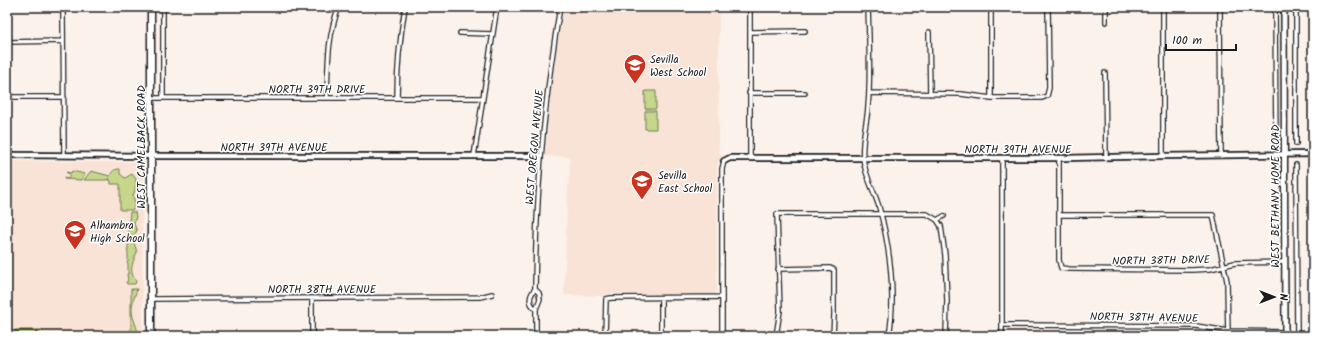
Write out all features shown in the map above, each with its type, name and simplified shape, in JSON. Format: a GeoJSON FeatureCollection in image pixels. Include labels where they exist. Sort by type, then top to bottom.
{"type":"FeatureCollection","features":[{"type":"Feature","properties":{"kind":"main road","name":"WEST CAMELBACK ROAD"},"geometry":{"type":"LineString","coordinates":[[151,7],[151,336]]}},
{"type":"Feature","properties":{"kind":"main road","name":"WEST BETHANY HOME ROAD"},"geometry":{"type":"LineString","coordinates":[[1284,7],[1285,334]]}},
{"type":"Feature","properties":{"kind":"street","name":"WEST CAMELBACK ROAD"},"geometry":{"type":"LineString","coordinates":[[162,98],[163,7]]}},
{"type":"Feature","properties":{"kind":"street"},"geometry":{"type":"LineString","coordinates":[[327,98],[331,28],[339,7]]}},
{"type":"Feature","properties":{"kind":"street"},"geometry":{"type":"LineString","coordinates":[[397,98],[397,71],[400,37],[405,7]]}},
{"type":"Feature","properties":{"kind":"street"},"geometry":{"type":"LineString","coordinates":[[474,156],[497,7]]}},
{"type":"Feature","properties":{"kind":"street","name":"WEST OREGON AVENUE"},"geometry":{"type":"LineString","coordinates":[[536,309],[532,306],[530,296],[535,289],[536,222],[540,156],[552,56],[560,7]]}},
{"type":"Feature","properties":{"kind":"street"},"geometry":{"type":"LineString","coordinates":[[750,7],[750,158]]}},
{"type":"Feature","properties":{"kind":"street"},"geometry":{"type":"LineString","coordinates":[[868,7],[869,94],[868,112],[864,134],[863,158],[866,173],[881,214],[888,256],[892,289],[891,325],[889,336]]}},
{"type":"Feature","properties":{"kind":"street"},"geometry":{"type":"LineString","coordinates":[[991,7],[991,98]]}},
{"type":"Feature","properties":{"kind":"street"},"geometry":{"type":"LineString","coordinates":[[869,94],[961,94],[991,98],[1042,98],[1047,96],[1049,88],[1048,7]]}},
{"type":"Feature","properties":{"kind":"street"},"geometry":{"type":"LineString","coordinates":[[1106,7],[1106,22]]}},
{"type":"Feature","properties":{"kind":"street"},"geometry":{"type":"LineString","coordinates":[[1163,7],[1163,156]]}},
{"type":"Feature","properties":{"kind":"street"},"geometry":{"type":"LineString","coordinates":[[1220,7],[1221,156]]}},
{"type":"Feature","properties":{"kind":"street","name":"WEST BETHANY HOME ROAD"},"geometry":{"type":"LineString","coordinates":[[1275,7],[1276,146]]}},
{"type":"Feature","properties":{"kind":"street","name":"WEST BETHANY HOME ROAD"},"geometry":{"type":"LineString","coordinates":[[1296,7],[1296,144]]}},
{"type":"Feature","properties":{"kind":"street"},"geometry":{"type":"LineString","coordinates":[[63,13],[64,155]]}},
{"type":"Feature","properties":{"kind":"street"},"geometry":{"type":"LineString","coordinates":[[750,32],[805,32]]}},
{"type":"Feature","properties":{"kind":"street"},"geometry":{"type":"LineString","coordinates":[[929,32],[930,94]]}},
{"type":"Feature","properties":{"kind":"street"},"geometry":{"type":"LineString","coordinates":[[460,33],[492,34]]}},
{"type":"Feature","properties":{"kind":"street"},"geometry":{"type":"LineString","coordinates":[[7,42],[63,42]]}},
{"type":"Feature","properties":{"kind":"street"},"geometry":{"type":"LineString","coordinates":[[1275,56],[1284,56]]}},
{"type":"Feature","properties":{"kind":"street"},"geometry":{"type":"LineString","coordinates":[[1105,73],[1106,158]]}},
{"type":"Feature","properties":{"kind":"street"},"geometry":{"type":"LineString","coordinates":[[750,93],[805,93]]}},
{"type":"Feature","properties":{"kind":"street"},"geometry":{"type":"LineString","coordinates":[[7,97],[64,97]]}},
{"type":"Feature","properties":{"kind":"street","name":"NORTH 39TH DRIVE"},"geometry":{"type":"LineString","coordinates":[[151,98],[483,98]]}},
{"type":"Feature","properties":{"kind":"street","name":"NORTH 39TH AVENUE"},"geometry":{"type":"LineString","coordinates":[[724,161],[730,158],[1106,158],[1313,154]]}},
{"type":"Feature","properties":{"kind":"street","name":"NORTH 39TH AVENUE"},"geometry":{"type":"LineString","coordinates":[[7,155],[540,156]]}},
{"type":"Feature","properties":{"kind":"street"},"geometry":{"type":"LineString","coordinates":[[1002,158],[1002,336]]}},
{"type":"Feature","properties":{"kind":"street"},"geometry":{"type":"LineString","coordinates":[[1059,158],[1059,215],[1213,215],[1227,281],[1228,334]]}},
{"type":"Feature","properties":{"kind":"street"},"geometry":{"type":"LineString","coordinates":[[722,336],[722,169],[724,161]]}},
{"type":"Feature","properties":{"kind":"street","name":"WEST BETHANY HOME ROAD"},"geometry":{"type":"LineString","coordinates":[[1296,165],[1297,336]]}},
{"type":"Feature","properties":{"kind":"street"},"geometry":{"type":"LineString","coordinates":[[776,336],[780,311],[777,214],[927,214],[937,220],[941,226],[943,234],[947,301],[946,336]]}},
{"type":"Feature","properties":{"kind":"street","name":"NORTH 38TH DRIVE"},"geometry":{"type":"LineString","coordinates":[[1059,215],[1059,260],[1061,268],[1192,270],[1210,269],[1235,263],[1284,262]]}},
{"type":"Feature","properties":{"kind":"street"},"geometry":{"type":"LineString","coordinates":[[937,220],[944,216]]}},
{"type":"Feature","properties":{"kind":"street"},"geometry":{"type":"LineString","coordinates":[[778,269],[830,268],[834,270],[834,315],[832,336]]}},
{"type":"Feature","properties":{"kind":"street","name":"WEST OREGON AVENUE"},"geometry":{"type":"LineString","coordinates":[[535,289],[540,296],[540,302],[536,309],[536,336]]}},
{"type":"Feature","properties":{"kind":"street","name":"NORTH 38TH AVENUE"},"geometry":{"type":"LineString","coordinates":[[151,299],[475,297],[492,294]]}},
{"type":"Feature","properties":{"kind":"street"},"geometry":{"type":"LineString","coordinates":[[605,336],[606,299],[722,297]]}},
{"type":"Feature","properties":{"kind":"street"},"geometry":{"type":"LineString","coordinates":[[312,298],[312,336]]}},
{"type":"Feature","properties":{"kind":"street"},"geometry":{"type":"LineString","coordinates":[[661,298],[661,336]]}},
{"type":"Feature","properties":{"kind":"street","name":"NORTH 38TH AVENUE"},"geometry":{"type":"LineString","coordinates":[[1003,325],[1196,326],[1228,334],[1285,334]]}},
{"type":"Feature","properties":{"kind":"shaded area"},"geometry":{"type":"Polygon","coordinates":[[[564,7],[719,7],[719,152],[722,157],[717,167],[717,290],[715,294],[606,294],[603,296],[564,295],[570,157],[545,156],[553,71],[564,7]]]}},
{"type":"Feature","properties":{"kind":"shaded area","name":"Alhambra High School"},"geometry":{"type":"Polygon","coordinates":[[[7,161],[136,162],[142,164],[143,336],[7,336],[7,161]]]}},
{"type":"Feature","properties":{"kind":"green space"},"geometry":{"type":"Polygon","coordinates":[[[645,91],[656,91],[656,109],[645,109],[645,91]]]}},
{"type":"Feature","properties":{"kind":"green space"},"geometry":{"type":"Polygon","coordinates":[[[645,111],[656,111],[656,129],[645,129],[645,111]]]}},
{"type":"Feature","properties":{"kind":"green space"},"geometry":{"type":"Polygon","coordinates":[[[116,169],[120,169],[120,174],[125,178],[132,174],[136,179],[133,196],[135,203],[133,210],[120,210],[120,184],[111,184],[111,181],[109,180],[110,178],[108,180],[84,180],[91,171],[110,176],[116,169]]]}},
{"type":"Feature","properties":{"kind":"green space"},"geometry":{"type":"Polygon","coordinates":[[[72,171],[85,174],[81,180],[64,179],[68,179],[70,175],[66,172],[71,173],[72,171]]]}},
{"type":"Feature","properties":{"kind":"green space"},"geometry":{"type":"Polygon","coordinates":[[[130,212],[135,212],[136,217],[134,224],[137,231],[132,237],[137,252],[132,270],[132,274],[136,281],[135,284],[127,284],[126,282],[128,281],[127,226],[130,212]]]}},
{"type":"Feature","properties":{"kind":"green space"},"geometry":{"type":"Polygon","coordinates":[[[131,289],[137,289],[132,309],[138,336],[131,336],[131,289]]]}},
{"type":"Feature","properties":{"kind":"green space"},"geometry":{"type":"Polygon","coordinates":[[[15,330],[43,330],[39,332],[38,336],[17,336],[15,330]]]}},
{"type":"Feature","properties":{"kind":"place","name":"Sevilla West School"},"geometry":{"type":"Point","coordinates":[635,84]}},
{"type":"Feature","properties":{"kind":"place","name":"Sevilla East School"},"geometry":{"type":"Point","coordinates":[642,200]}},
{"type":"Feature","properties":{"kind":"place","name":"Alhambra High School"},"geometry":{"type":"Point","coordinates":[75,250]}}]}
